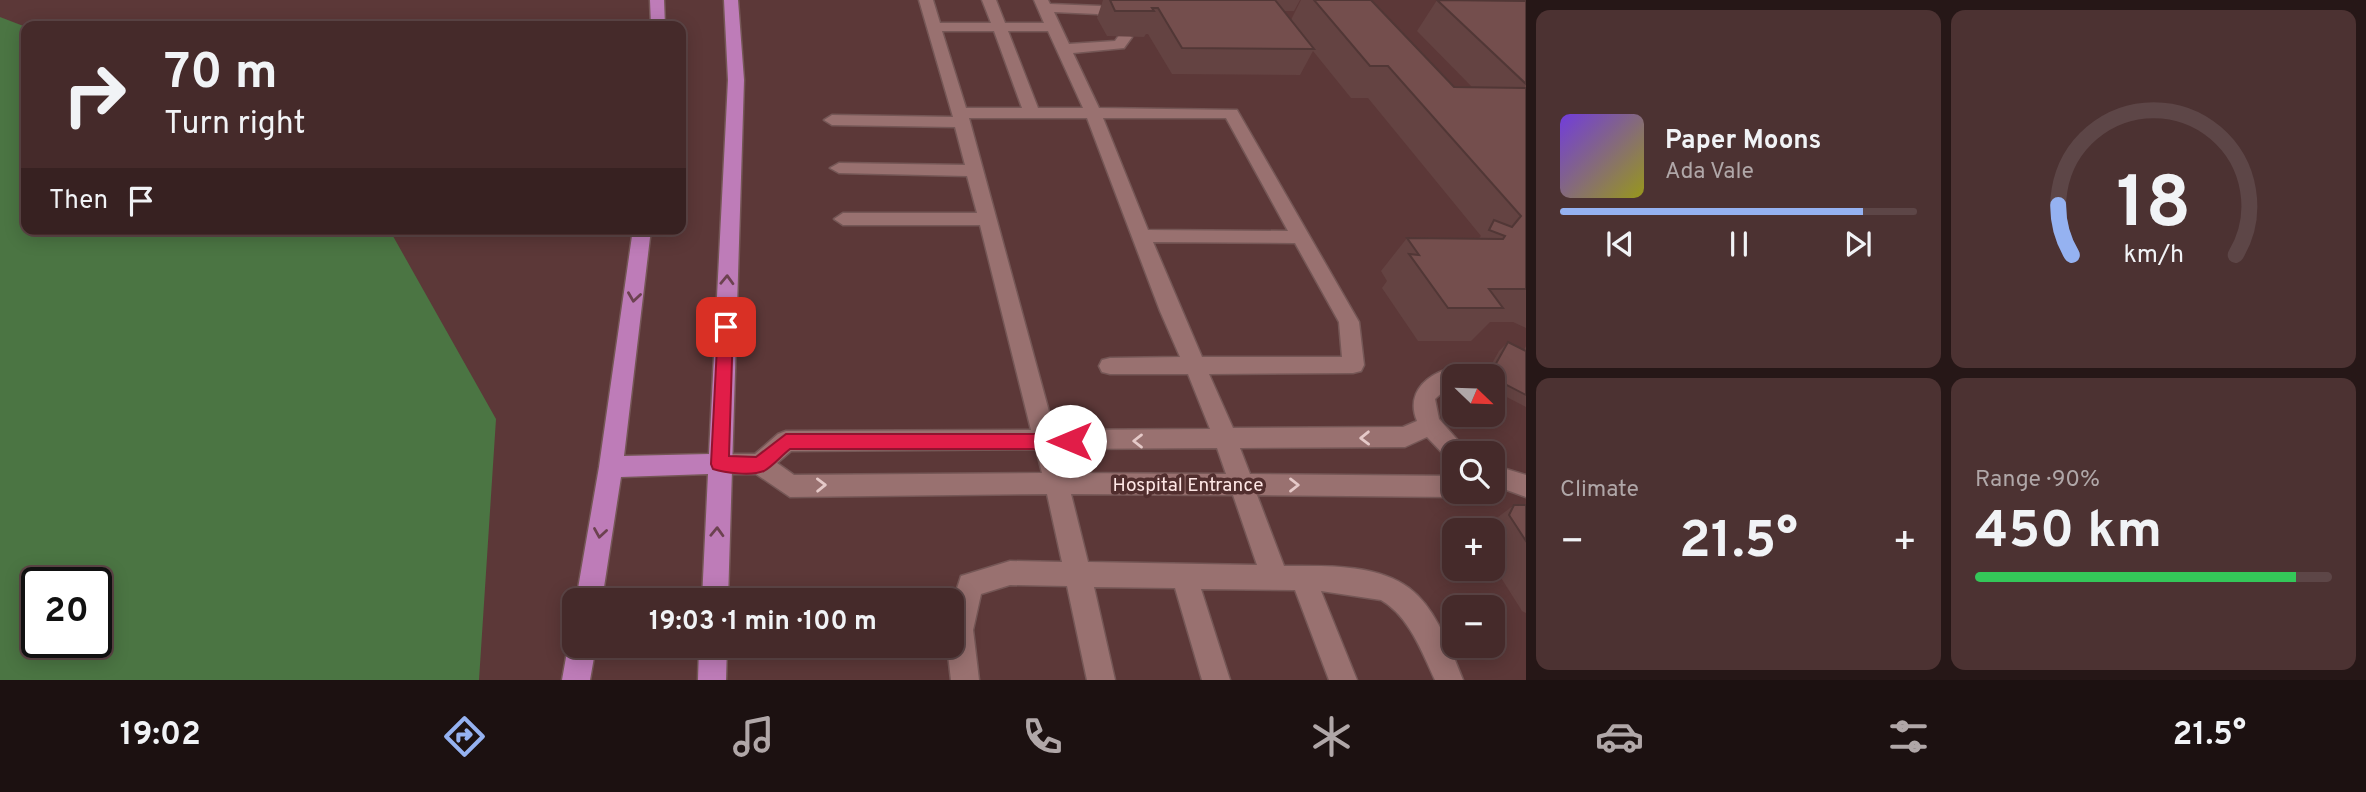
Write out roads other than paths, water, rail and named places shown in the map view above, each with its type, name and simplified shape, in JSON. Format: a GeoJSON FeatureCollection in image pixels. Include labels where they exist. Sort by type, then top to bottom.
{"type":"FeatureCollection","features":[{"type":"Feature","properties":{"kind":"main road"},"geometry":{"type":"LineString","coordinates":[[657,0],[658,21]]}},
{"type":"Feature","properties":{"kind":"main road"},"geometry":{"type":"LineString","coordinates":[[715,588],[736,80],[731,0]]}},
{"type":"Feature","properties":{"kind":"main road"},"geometry":{"type":"LineString","coordinates":[[591,588],[611,467],[641,235]]}},
{"type":"Feature","properties":{"kind":"main road"},"geometry":{"type":"LineString","coordinates":[[611,467],[720,464]]}},
{"type":"Feature","properties":{"kind":"main road"},"geometry":{"type":"LineString","coordinates":[[576,680],[580,658]]}},
{"type":"Feature","properties":{"kind":"main road"},"geometry":{"type":"LineString","coordinates":[[712,680],[713,658]]}},
{"type":"Feature","properties":{"kind":"lane"},"geometry":{"type":"LineString","coordinates":[[926,0],[960,117],[1080,575],[1101,680]]}},
{"type":"Feature","properties":{"kind":"lane"},"geometry":{"type":"LineString","coordinates":[[989,0],[1031,112]]}},
{"type":"Feature","properties":{"kind":"lane"},"geometry":{"type":"LineString","coordinates":[[1114,18],[1100,10],[1043,4],[1093,113],[1170,311],[1214,408],[1275,578]]}},
{"type":"Feature","properties":{"kind":"lane"},"geometry":{"type":"LineString","coordinates":[[934,27],[1052,27]]}},
{"type":"Feature","properties":{"kind":"lane"},"geometry":{"type":"LineString","coordinates":[[1062,49],[1119,45],[1125,37]]}},
{"type":"Feature","properties":{"kind":"lane"},"geometry":{"type":"LineString","coordinates":[[832,120],[960,117],[1031,112],[1231,113],[1349,321],[1353,365],[1111,366]]}},
{"type":"Feature","properties":{"kind":"lane"},"geometry":{"type":"LineString","coordinates":[[839,168],[974,171]]}},
{"type":"Feature","properties":{"kind":"lane"},"geometry":{"type":"LineString","coordinates":[[843,219],[987,219]]}},
{"type":"Feature","properties":{"kind":"lane"},"geometry":{"type":"LineString","coordinates":[[1142,236],[1301,237]]}},
{"type":"Feature","properties":{"kind":"lane"},"geometry":{"type":"LineString","coordinates":[[1442,379],[1434,382],[1425,393],[1424,410],[1431,425],[1446,441]]}},
{"type":"Feature","properties":{"kind":"lane"},"geometry":{"type":"LineString","coordinates":[[720,464],[760,464],[786,441],[1045,442],[1405,437],[1431,425]]}},
{"type":"Feature","properties":{"kind":"lane","name":"Hospital Entrance"},"geometry":{"type":"LineString","coordinates":[[760,464],[790,486],[1055,483],[1442,486]]}},
{"type":"Feature","properties":{"kind":"lane"},"geometry":{"type":"LineString","coordinates":[[1505,479],[1526,486]]}},
{"type":"Feature","properties":{"kind":"lane"},"geometry":{"type":"LineString","coordinates":[[1505,486],[1526,486]]}},
{"type":"Feature","properties":{"kind":"lane"},"geometry":{"type":"LineString","coordinates":[[965,680],[959,630],[970,584],[1010,573],[1303,578],[1371,585],[1399,596],[1428,635],[1449,680]]}},
{"type":"Feature","properties":{"kind":"lane"},"geometry":{"type":"LineString","coordinates":[[1184,576],[1216,680]]}},
{"type":"Feature","properties":{"kind":"lane"},"geometry":{"type":"LineString","coordinates":[[1303,578],[1343,680]]}}]}
